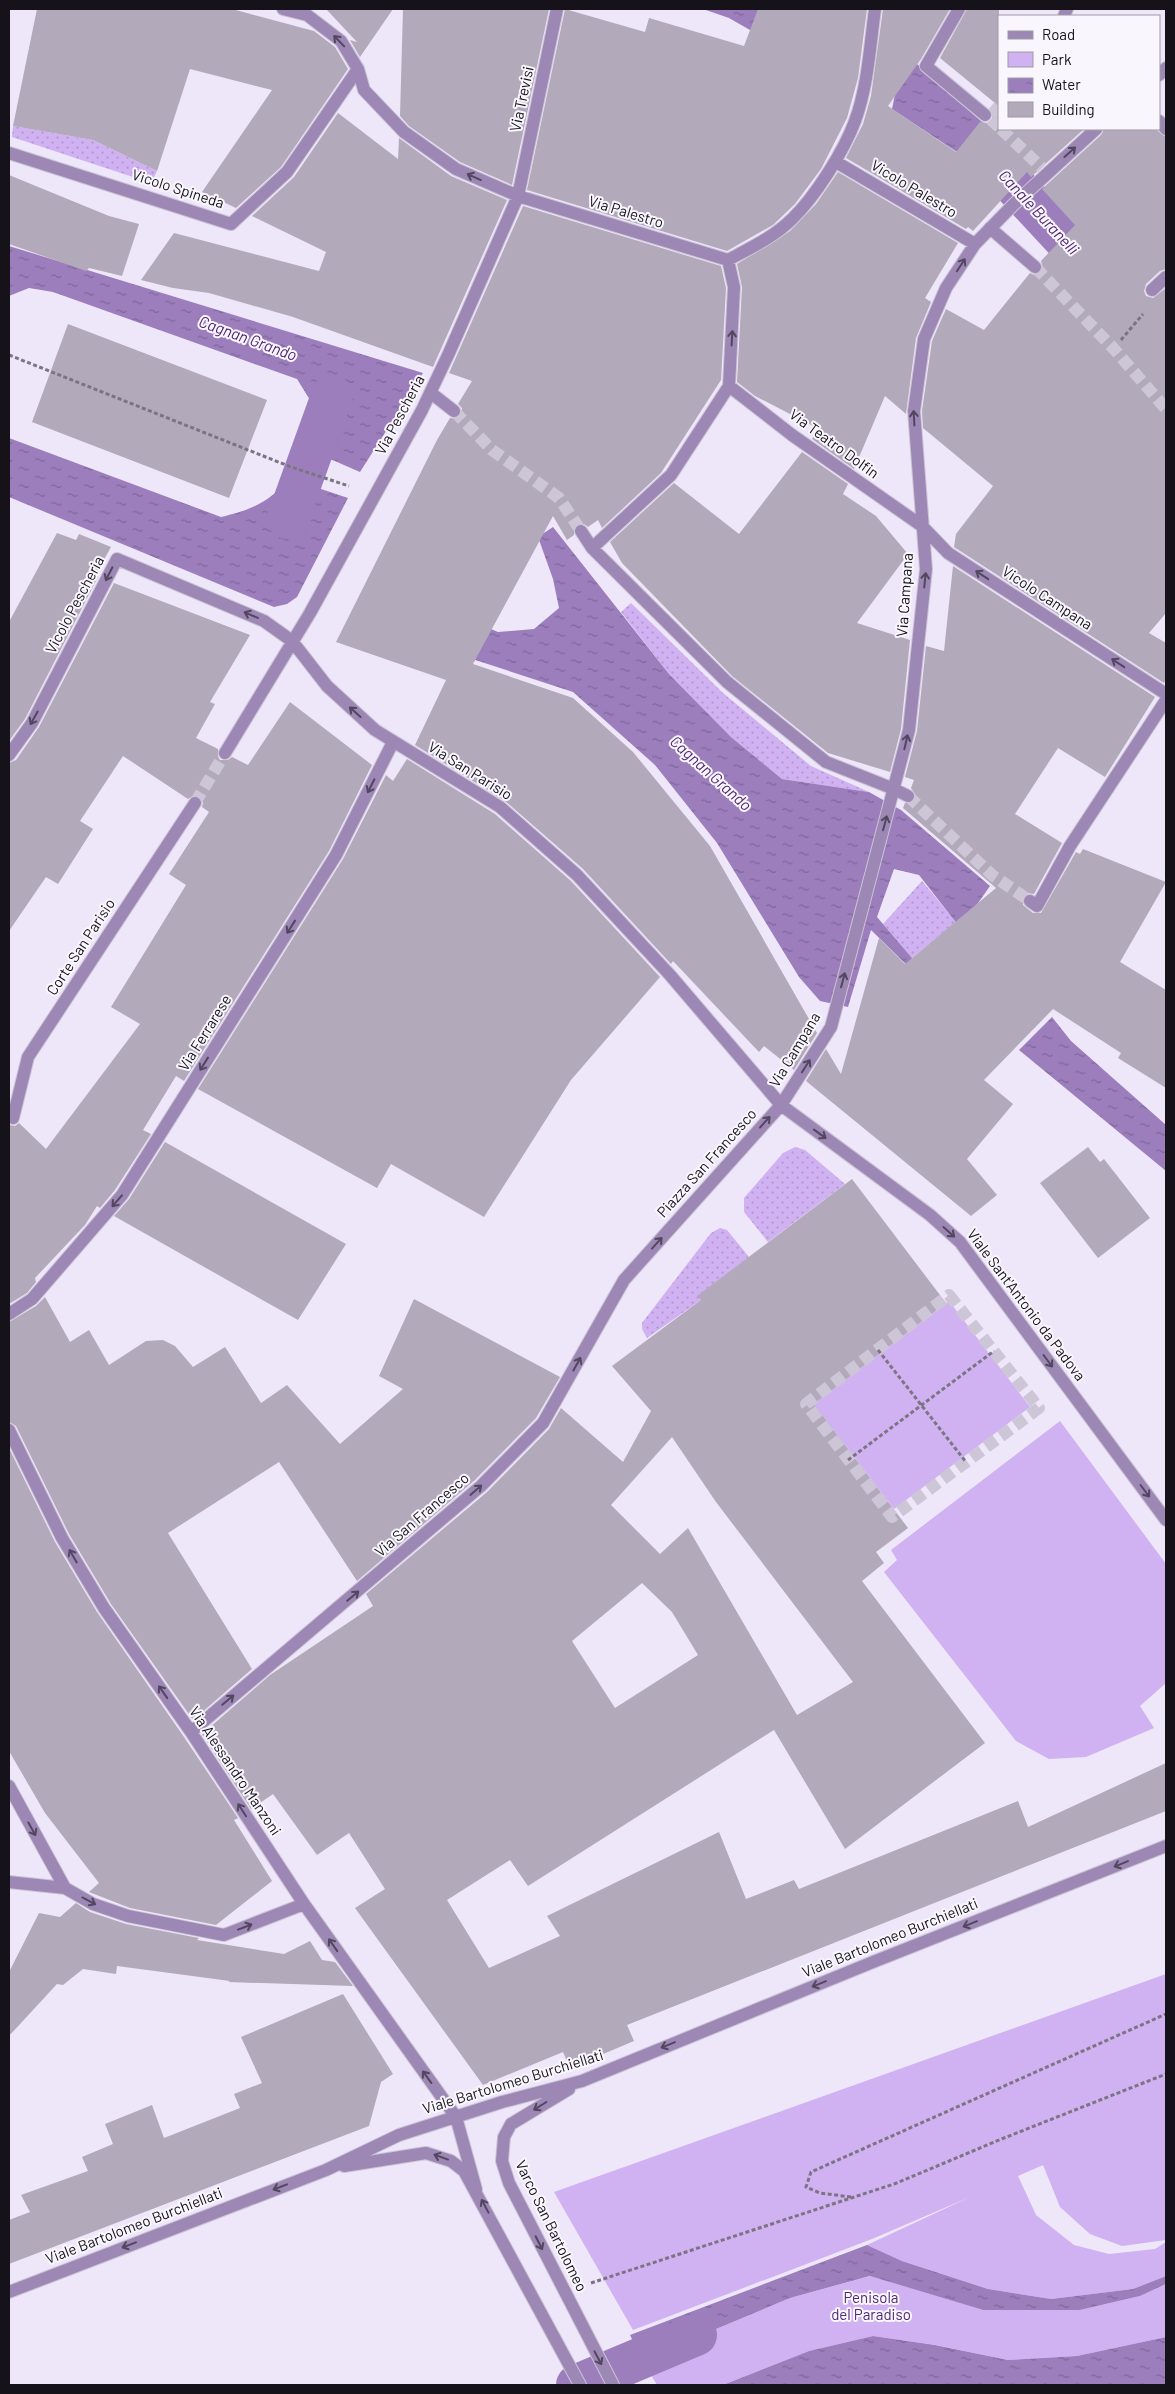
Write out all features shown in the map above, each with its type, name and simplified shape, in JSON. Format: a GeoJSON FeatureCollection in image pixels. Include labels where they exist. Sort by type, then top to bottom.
{"type":"FeatureCollection","features":[{"type":"Feature","properties":{"kind":"street","name":"Via Palestro"},"geometry":{"type":"LineString","coordinates":[[283,9],[307,15],[341,41],[358,69],[364,90],[404,132],[456,169],[518,196],[728,260]]}},
{"type":"Feature","properties":{"kind":"street","name":"Via Trevisi"},"geometry":{"type":"LineString","coordinates":[[518,196],[557,9]]}},
{"type":"Feature","properties":{"kind":"street"},"geometry":{"type":"LineString","coordinates":[[592,548],[671,476],[730,386],[734,287],[728,260],[762,242],[792,219],[836,162],[856,120],[875,9]]}},
{"type":"Feature","properties":{"kind":"street"},"geometry":{"type":"LineString","coordinates":[[959,9],[926,66],[985,115]]}},
{"type":"Feature","properties":{"kind":"street","name":"Vicolo Spineda"},"geometry":{"type":"LineString","coordinates":[[9,153],[231,224],[287,172],[358,69]]}},
{"type":"Feature","properties":{"kind":"street","name":"Via Campana"},"geometry":{"type":"LineString","coordinates":[[781,1105],[831,1027],[909,730],[926,569],[914,411],[924,339],[946,288],[975,244],[1044,172],[1095,130]]}},
{"type":"Feature","properties":{"kind":"street","name":"Vicolo Palestro"},"geometry":{"type":"LineString","coordinates":[[836,162],[975,244]]}},
{"type":"Feature","properties":{"kind":"street","name":"Via Pescheria"},"geometry":{"type":"LineString","coordinates":[[225,753],[310,613],[431,393],[518,196]]}},
{"type":"Feature","properties":{"kind":"street"},"geometry":{"type":"LineString","coordinates":[[990,228],[1035,267]]}},
{"type":"Feature","properties":{"kind":"street"},"geometry":{"type":"LineString","coordinates":[[1152,290],[1166,277]]}},
{"type":"Feature","properties":{"kind":"street","name":"Via Teatro Dolfin"},"geometry":{"type":"LineString","coordinates":[[730,386],[792,434],[922,526]]}},
{"type":"Feature","properties":{"kind":"street"},"geometry":{"type":"LineString","coordinates":[[431,393],[454,411]]}},
{"type":"Feature","properties":{"kind":"street","name":"Vicolo Campana"},"geometry":{"type":"LineString","coordinates":[[922,526],[948,553],[1164,695]]}},
{"type":"Feature","properties":{"kind":"street"},"geometry":{"type":"LineString","coordinates":[[581,531],[592,548],[727,682],[826,762],[908,796]]}},
{"type":"Feature","properties":{"kind":"street","name":"Vicolo Pescheria"},"geometry":{"type":"LineString","coordinates":[[9,756],[32,723],[117,559],[264,621],[292,641]]}},
{"type":"Feature","properties":{"kind":"street","name":"Via San Parisio"},"geometry":{"type":"LineString","coordinates":[[292,641],[327,686],[375,730],[500,807],[577,875],[670,975],[781,1105]]}},
{"type":"Feature","properties":{"kind":"street"},"geometry":{"type":"LineString","coordinates":[[1034,904],[1164,695]]}},
{"type":"Feature","properties":{"kind":"street","name":"Via Ferrarese"},"geometry":{"type":"LineString","coordinates":[[9,1314],[32,1299],[122,1194],[336,855],[393,742]]}},
{"type":"Feature","properties":{"kind":"street","name":"Corte San Parisio"},"geometry":{"type":"LineString","coordinates":[[13,1118],[28,1058],[195,803]]}},
{"type":"Feature","properties":{"kind":"street","name":"Piazza San Francesco"},"geometry":{"type":"LineString","coordinates":[[624,1280],[781,1105]]}},
{"type":"Feature","properties":{"kind":"street","name":"Viale Sant'Antonio da Padova"},"geometry":{"type":"LineString","coordinates":[[781,1105],[930,1215],[960,1242],[1166,1520]]}},
{"type":"Feature","properties":{"kind":"street","name":"Via San Francesco"},"geometry":{"type":"LineString","coordinates":[[191,1732],[481,1486],[544,1423],[624,1280]]}},
{"type":"Feature","properties":{"kind":"street","name":"Via Alessandro Manzoni"},"geometry":{"type":"LineString","coordinates":[[9,1430],[62,1538],[104,1608],[191,1732],[304,1904],[456,2117]]}},
{"type":"Feature","properties":{"kind":"street"},"geometry":{"type":"LineString","coordinates":[[9,1786],[65,1888]]}},
{"type":"Feature","properties":{"kind":"street","name":"Viale Bartolomeo Burchiellati"},"geometry":{"type":"LineString","coordinates":[[9,2292],[326,2170],[399,2135],[582,2081],[873,1962],[1166,1846]]}},
{"type":"Feature","properties":{"kind":"street"},"geometry":{"type":"LineString","coordinates":[[9,1882],[65,1888],[93,1904],[128,1916],[224,1935],[304,1904]]}},
{"type":"Feature","properties":{"kind":"street","name":"Varco San Bartolomeo"},"geometry":{"type":"LineString","coordinates":[[582,2081],[511,2124],[504,2137],[502,2161],[509,2183],[613,2385]]}},
{"type":"Feature","properties":{"kind":"street"},"geometry":{"type":"LineString","coordinates":[[456,2117],[476,2189]]}},
{"type":"Feature","properties":{"kind":"street"},"geometry":{"type":"LineString","coordinates":[[326,2170],[426,2152],[451,2161],[464,2171],[476,2189],[580,2385]]}},
{"type":"Feature","properties":{"kind":"path"},"geometry":{"type":"LineString","coordinates":[[1121,340],[1150,307]]}},
{"type":"Feature","properties":{"kind":"path"},"geometry":{"type":"LineString","coordinates":[[9,355],[291,467],[376,494]]}},
{"type":"Feature","properties":{"kind":"path"},"geometry":{"type":"LineString","coordinates":[[878,1350],[966,1462]]}},
{"type":"Feature","properties":{"kind":"path"},"geometry":{"type":"LineString","coordinates":[[848,1460],[994,1351]]}},
{"type":"Feature","properties":{"kind":"path"},"geometry":{"type":"LineString","coordinates":[[854,2198],[820,2193],[806,2187],[811,2172],[1166,2014]]}},
{"type":"Feature","properties":{"kind":"path"},"geometry":{"type":"LineString","coordinates":[[564,2292],[894,2184],[1166,2074]]}},
{"type":"Feature","properties":{"kind":"green space"},"geometry":{"type":"Polygon","coordinates":[[[13,126],[93,140],[157,171],[151,183],[12,137],[13,126]]]}},
{"type":"Feature","properties":{"kind":"green space"},"geometry":{"type":"Polygon","coordinates":[[[631,603],[723,693],[811,766],[869,792],[782,779],[731,737],[669,674],[621,612],[631,603]]]}},
{"type":"Feature","properties":{"kind":"green space"},"geometry":{"type":"Polygon","coordinates":[[[922,881],[956,922],[912,958],[883,924],[922,881]]]}},
{"type":"Feature","properties":{"kind":"green space"},"geometry":{"type":"Polygon","coordinates":[[[795,1147],[805,1150],[845,1184],[768,1242],[744,1212],[744,1198],[783,1153],[795,1147]]]}},
{"type":"Feature","properties":{"kind":"green space"},"geometry":{"type":"Polygon","coordinates":[[[720,1228],[727,1230],[749,1257],[698,1296],[701,1300],[647,1338],[642,1329],[642,1323],[711,1233],[720,1228]]]}},
{"type":"Feature","properties":{"kind":"green space"},"geometry":{"type":"Polygon","coordinates":[[[949,1301],[1030,1407],[894,1509],[814,1404],[949,1301]]]}},
{"type":"Feature","properties":{"kind":"green space"},"geometry":{"type":"Polygon","coordinates":[[[1060,1421],[1166,1564],[1166,1683],[1140,1706],[1154,1728],[1086,1757],[1049,1759],[1016,1741],[884,1572],[897,1560],[891,1550],[1060,1421]]]}},
{"type":"Feature","properties":{"kind":"green space"},"geometry":{"type":"Polygon","coordinates":[[[1166,1974],[1166,2240],[1122,2246],[1090,2234],[1060,2207],[1043,2165],[1018,2176],[1036,2215],[1074,2245],[1109,2254],[1155,2249],[1166,2242],[1166,2276],[1133,2289],[1051,2299],[988,2289],[902,2261],[867,2245],[970,2197],[872,2239],[633,2330],[554,2192],[1166,1974]]]}},
{"type":"Feature","properties":{"kind":"green space","name":"Penisola del Paradiso"},"geometry":{"type":"Polygon","coordinates":[[[871,2276],[983,2310],[1080,2310],[1140,2296],[1166,2284],[1166,2337],[1077,2356],[1008,2360],[936,2345],[873,2336],[809,2351],[723,2385],[657,2385],[642,2360],[790,2298],[871,2276]]]}},
{"type":"Feature","properties":{"kind":"water"},"geometry":{"type":"Polygon","coordinates":[[[703,9],[800,9],[828,21],[750,30],[729,18],[703,9]]]}},
{"type":"Feature","properties":{"kind":"water"},"geometry":{"type":"Polygon","coordinates":[[[917,64],[1039,170],[1005,196],[966,158],[892,109],[901,65],[917,64]]]}},
{"type":"Feature","properties":{"kind":"water"},"geometry":{"type":"Polygon","coordinates":[[[9,246],[423,373],[360,472],[298,445],[310,400],[297,379],[53,292],[29,288],[9,296],[9,246]]]}},
{"type":"Feature","properties":{"kind":"water"},"geometry":{"type":"Polygon","coordinates":[[[9,438],[221,517],[259,504],[291,479],[348,498],[297,597],[287,604],[274,607],[9,497],[9,438]]]}},
{"type":"Feature","properties":{"kind":"water"},"geometry":{"type":"Polygon","coordinates":[[[553,527],[669,674],[731,737],[782,779],[869,792],[901,810],[990,886],[969,916],[958,925],[919,875],[894,869],[877,917],[912,958],[915,973],[871,930],[848,1007],[820,1001],[799,977],[717,843],[655,765],[573,692],[460,655],[474,622],[498,632],[534,629],[559,608],[553,579],[538,537],[553,527]]]}},
{"type":"Feature","properties":{"kind":"water"},"geometry":{"type":"Polygon","coordinates":[[[1052,1017],[1071,1041],[1166,1125],[1166,1171],[1019,1050],[1052,1017]]]}},
{"type":"Feature","properties":{"kind":"water"},"geometry":{"type":"Polygon","coordinates":[[[867,2245],[902,2261],[988,2289],[1051,2299],[1133,2289],[1166,2276],[1166,2284],[1140,2296],[1080,2310],[983,2310],[870,2276],[790,2298],[642,2360],[630,2335],[867,2245]]]}},
{"type":"Feature","properties":{"kind":"water"},"geometry":{"type":"Polygon","coordinates":[[[873,2336],[935,2345],[1008,2360],[1077,2356],[1166,2337],[1166,2385],[723,2385],[809,2351],[873,2336]]]}},
{"type":"Feature","properties":{"kind":"building"},"geometry":{"type":"Polygon","coordinates":[[[37,9],[232,9],[314,31],[335,47],[348,69],[281,167],[236,208],[202,192],[272,90],[190,69],[157,171],[93,140],[13,126],[37,9]]]}},
{"type":"Feature","properties":{"kind":"building"},"geometry":{"type":"Polygon","coordinates":[[[326,9],[393,9],[360,57],[350,40],[357,42],[326,9]]]}},
{"type":"Feature","properties":{"kind":"building"},"geometry":{"type":"Polygon","coordinates":[[[403,9],[549,9],[512,185],[460,162],[409,126],[400,116],[403,9]]]}},
{"type":"Feature","properties":{"kind":"building"},"geometry":{"type":"Polygon","coordinates":[[[565,9],[645,32],[649,18],[744,46],[758,9],[867,9],[858,78],[847,118],[821,169],[795,204],[773,225],[727,251],[527,190],[565,9]]]}},
{"type":"Feature","properties":{"kind":"building"},"geometry":{"type":"Polygon","coordinates":[[[883,9],[950,9],[921,59],[888,106],[956,152],[980,122],[987,123],[992,120],[993,113],[990,109],[995,103],[940,58],[967,9],[999,9],[998,130],[1083,130],[1031,177],[1027,172],[973,231],[968,227],[966,229],[846,158],[863,124],[871,96],[883,9]]]}},
{"type":"Feature","properties":{"kind":"building"},"geometry":{"type":"Polygon","coordinates":[[[338,113],[398,159],[399,138],[451,176],[507,200],[433,367],[293,317],[209,293],[173,288],[141,280],[174,233],[319,271],[326,252],[252,216],[294,177],[338,113]]]}},
{"type":"Feature","properties":{"kind":"building"},"geometry":{"type":"Polygon","coordinates":[[[1104,130],[1156,130],[1166,137],[1166,269],[1160,271],[1146,284],[1144,291],[1146,296],[1153,298],[1166,288],[1166,613],[1149,633],[1166,643],[1166,679],[1164,683],[954,547],[956,534],[993,486],[923,428],[922,411],[932,341],[946,309],[984,330],[1030,273],[1034,275],[1041,273],[1043,268],[1041,261],[1075,225],[1042,189],[1101,135],[1104,130]]]}},
{"type":"Feature","properties":{"kind":"building"},"geometry":{"type":"Polygon","coordinates":[[[838,172],[958,243],[925,298],[931,302],[916,338],[906,414],[885,396],[854,469],[812,439],[819,429],[755,396],[737,382],[742,287],[737,264],[790,231],[816,204],[838,172]]]}},
{"type":"Feature","properties":{"kind":"building"},"geometry":{"type":"Polygon","coordinates":[[[9,175],[109,216],[139,224],[122,276],[89,268],[86,271],[9,244],[9,175]]]}},
{"type":"Feature","properties":{"kind":"building"},"geometry":{"type":"Polygon","coordinates":[[[523,206],[721,266],[726,288],[721,380],[661,473],[602,528],[598,520],[588,527],[584,524],[577,524],[574,528],[574,535],[567,540],[553,516],[473,664],[573,698],[633,752],[710,846],[817,1033],[794,1070],[764,1046],[759,1052],[673,961],[671,964],[583,869],[505,801],[415,745],[446,680],[336,642],[437,440],[450,418],[457,419],[461,416],[462,408],[458,404],[472,381],[449,373],[523,206]]]}},
{"type":"Feature","properties":{"kind":"building"},"geometry":{"type":"Polygon","coordinates":[[[68,324],[267,400],[229,498],[32,422],[68,324]]]}},
{"type":"Feature","properties":{"kind":"building"},"geometry":{"type":"Polygon","coordinates":[[[802,452],[848,484],[843,494],[876,516],[908,554],[857,623],[910,640],[901,729],[890,772],[828,753],[732,676],[622,563],[610,542],[674,483],[739,534],[802,452]]]}},
{"type":"Feature","properties":{"kind":"building"},"geometry":{"type":"Polygon","coordinates":[[[57,533],[76,540],[79,534],[111,547],[95,576],[98,577],[25,719],[9,741],[9,622],[57,533]]]}},
{"type":"Feature","properties":{"kind":"building"},"geometry":{"type":"Polygon","coordinates":[[[953,566],[1155,697],[1105,777],[1058,748],[1015,814],[1062,843],[1034,894],[1027,893],[1023,897],[1023,905],[1033,913],[1041,913],[1076,852],[1080,854],[1083,849],[1166,882],[1120,962],[1166,990],[1166,1088],[1118,1058],[1121,1053],[1053,1009],[984,1080],[1013,1104],[967,1159],[997,1195],[971,1216],[806,1081],[826,1049],[841,1074],[879,938],[905,964],[996,888],[903,808],[905,803],[913,802],[916,796],[911,788],[914,780],[905,777],[917,731],[926,646],[944,651],[953,566]]]}},
{"type":"Feature","properties":{"kind":"building"},"geometry":{"type":"Polygon","coordinates":[[[114,583],[250,635],[210,702],[215,704],[196,738],[218,749],[220,760],[228,760],[232,757],[248,765],[290,702],[372,765],[329,851],[184,1081],[176,1076],[143,1130],[151,1134],[115,1190],[100,1208],[97,1206],[85,1225],[35,1278],[36,1282],[27,1293],[9,1304],[9,1125],[15,1126],[19,1123],[46,1149],[140,1024],[111,1007],[186,885],[169,874],[209,812],[202,807],[203,803],[200,797],[195,795],[188,799],[123,756],[80,821],[93,829],[58,884],[46,877],[9,931],[9,763],[16,760],[39,727],[114,583]]]}},
{"type":"Feature","properties":{"kind":"building"},"geometry":{"type":"Polygon","coordinates":[[[407,759],[495,814],[571,881],[660,977],[571,1080],[484,1217],[391,1164],[377,1188],[198,1089],[343,859],[386,775],[393,781],[407,759]]]}},
{"type":"Feature","properties":{"kind":"building"},"geometry":{"type":"Polygon","coordinates":[[[165,1142],[346,1244],[298,1320],[114,1216],[129,1199],[165,1142]]]}},
{"type":"Feature","properties":{"kind":"building"},"geometry":{"type":"Polygon","coordinates":[[[1088,1147],[1100,1162],[1104,1159],[1150,1218],[1098,1258],[1040,1183],[1088,1147]]]}},
{"type":"Feature","properties":{"kind":"building"},"geometry":{"type":"Polygon","coordinates":[[[852,1179],[946,1303],[814,1404],[908,1528],[876,1552],[884,1563],[862,1581],[985,1743],[845,1849],[774,1730],[528,1886],[510,1860],[447,1900],[489,1968],[560,1936],[547,1916],[719,1832],[746,1899],[794,1880],[799,1889],[1018,1801],[1028,1827],[1166,1763],[1166,1811],[627,2025],[634,2041],[570,2068],[563,2052],[483,2085],[355,1908],[385,1889],[349,1833],[317,1855],[273,1794],[251,1809],[202,1734],[270,1675],[373,1606],[366,1594],[487,1492],[549,1429],[561,1408],[623,1462],[651,1411],[612,1366],[701,1300],[697,1296],[852,1179]],[[672,1437],[611,1505],[660,1554],[688,1528],[797,1715],[853,1682],[716,1502],[672,1437]],[[642,1583],[572,1641],[615,1708],[698,1655],[672,1612],[642,1583]]]}},
{"type":"Feature","properties":{"kind":"building"},"geometry":{"type":"Polygon","coordinates":[[[45,1297],[70,1342],[89,1330],[109,1365],[146,1341],[163,1340],[175,1346],[193,1367],[225,1347],[261,1403],[287,1385],[340,1444],[403,1389],[379,1376],[414,1299],[560,1377],[536,1418],[475,1480],[357,1581],[279,1462],[168,1533],[252,1669],[193,1720],[111,1604],[69,1534],[16,1426],[9,1422],[9,1322],[36,1306],[45,1297]]]}},
{"type":"Feature","properties":{"kind":"building"},"geometry":{"type":"Polygon","coordinates":[[[9,1448],[55,1542],[97,1612],[238,1818],[234,1820],[272,1881],[216,1925],[130,1908],[89,1892],[99,1883],[45,1813],[9,1751],[9,1448]]]}},
{"type":"Feature","properties":{"kind":"building"},"geometry":{"type":"Polygon","coordinates":[[[76,1903],[90,1912],[126,1924],[199,1938],[197,1940],[284,1954],[310,1941],[322,1960],[335,1962],[353,1986],[228,1982],[230,1981],[117,1966],[116,1974],[83,1969],[63,1985],[57,1984],[9,2036],[9,1972],[39,1913],[60,1917],[76,1903]]]}},
{"type":"Feature","properties":{"kind":"building"},"geometry":{"type":"Polygon","coordinates":[[[343,1994],[393,2074],[381,2082],[369,2126],[9,2264],[9,2220],[30,2212],[21,2195],[88,2171],[82,2157],[113,2144],[105,2124],[152,2105],[164,2138],[240,2108],[234,2094],[262,2083],[241,2037],[343,1994]]]}},
{"type":"Feature","properties":{"kind":"waterway","name":"Canale Buranelli"},"geometry":{"type":"LineString","coordinates":[[977,145],[1082,258]]}},
{"type":"Feature","properties":{"kind":"waterway","name":"Cagnan Grando"},"geometry":{"type":"LineString","coordinates":[[288,518],[332,396]]}},
{"type":"Feature","properties":{"kind":"waterway"},"geometry":{"type":"LineString","coordinates":[[577,2385],[696,2335]]}},
{"type":"Feature","properties":{"kind":"tunnel"},"geometry":{"type":"LineString","coordinates":[[998,107],[989,118],[998,126]]}},
{"type":"Feature","properties":{"kind":"tunnel"},"geometry":{"type":"LineString","coordinates":[[1002,130],[1042,168]]}},
{"type":"Feature","properties":{"kind":"tunnel"},"geometry":{"type":"LineString","coordinates":[[1035,267],[1114,349],[1166,409]]}},
{"type":"Feature","properties":{"kind":"tunnel"},"geometry":{"type":"LineString","coordinates":[[454,411],[492,450],[559,498],[581,531]]}},
{"type":"Feature","properties":{"kind":"tunnel"},"geometry":{"type":"LineString","coordinates":[[195,803],[225,753]]}},
{"type":"Feature","properties":{"kind":"tunnel"},"geometry":{"type":"LineString","coordinates":[[908,796],[992,875],[1030,901]]}},
{"type":"Feature","properties":{"kind":"tunnel"},"geometry":{"type":"LineString","coordinates":[[949,1295],[1039,1408],[892,1517],[806,1404],[949,1295]]}}]}
